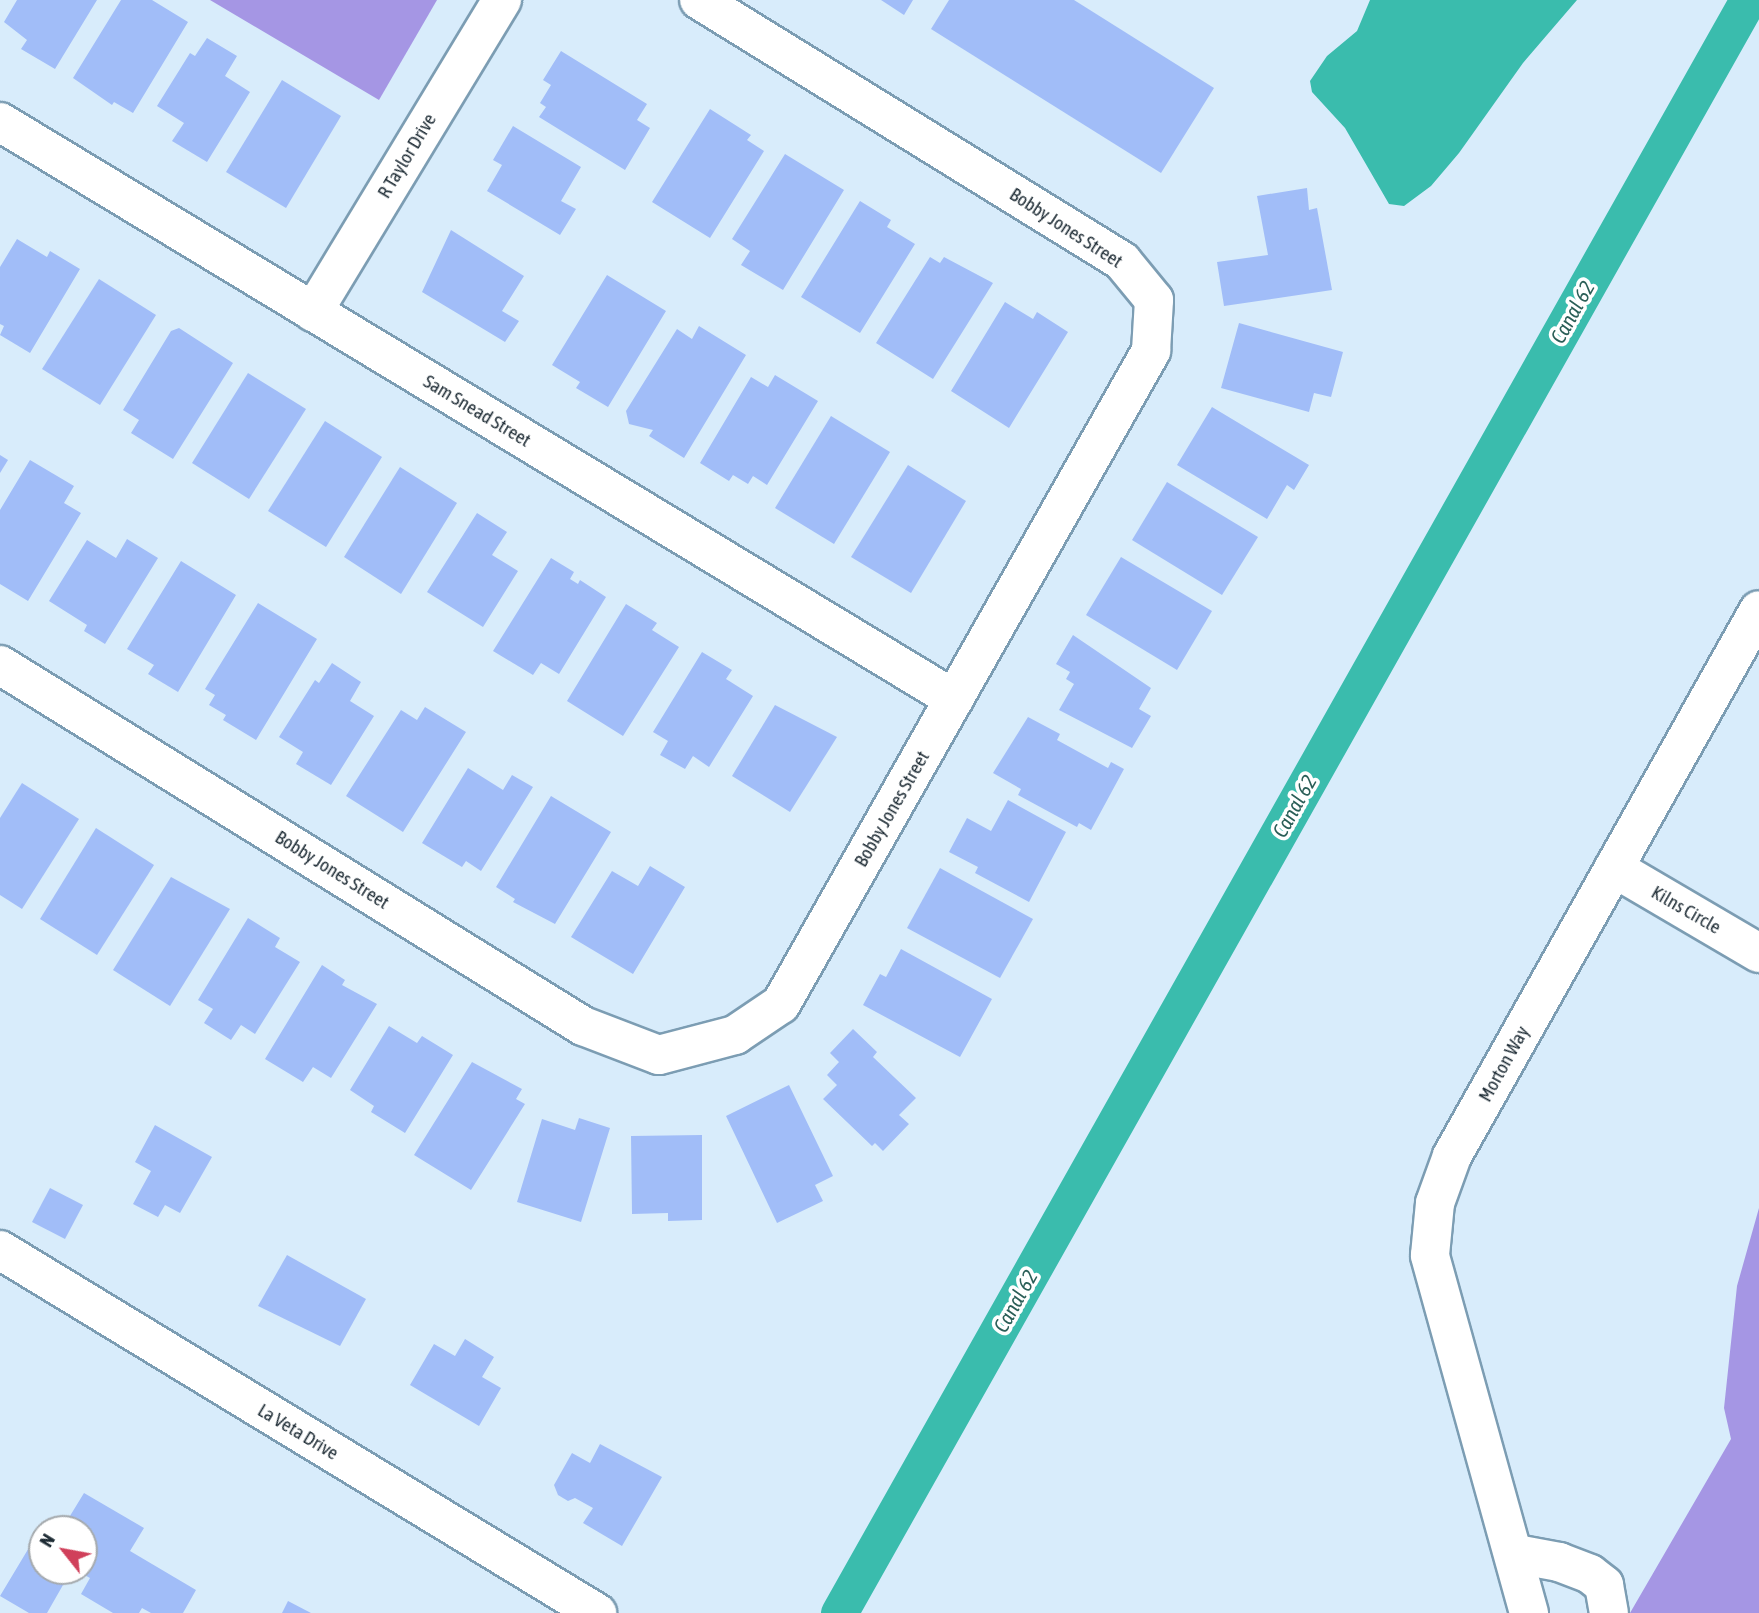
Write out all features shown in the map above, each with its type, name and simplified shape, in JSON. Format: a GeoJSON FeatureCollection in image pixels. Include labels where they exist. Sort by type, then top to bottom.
{"type":"FeatureCollection","features":[{"type":"Feature","properties":{"kind":"street","name":"R Taylor Drive"},"geometry":{"type":"LineString","coordinates":[[313,312],[502,0]]}},
{"type":"Feature","properties":{"kind":"street","name":"Bobby Jones Street"},"geometry":{"type":"LineString","coordinates":[[0,665],[583,1026],[659,1055],[735,1035],[781,1003],[1151,351],[1154,300],[1122,261],[699,0]]}},
{"type":"Feature","properties":{"kind":"street","name":"Sam Snead Street"},"geometry":{"type":"LineString","coordinates":[[0,122],[954,699]]}},
{"type":"Feature","properties":{"kind":"street","name":"Morton Way"},"geometry":{"type":"LineString","coordinates":[[1529,1613],[1516,1554],[1430,1255],[1435,1203],[1452,1156],[1759,610]]}},
{"type":"Feature","properties":{"kind":"street","name":"Kilns Circle"},"geometry":{"type":"LineString","coordinates":[[1614,868],[1759,953]]}},
{"type":"Feature","properties":{"kind":"street","name":"La Veta Drive"},"geometry":{"type":"LineString","coordinates":[[0,1250],[597,1613]]}},
{"type":"Feature","properties":{"kind":"street"},"geometry":{"type":"LineString","coordinates":[[1516,1554],[1559,1562],[1590,1574],[1604,1585],[1609,1613]]}},
{"type":"Feature","properties":{"kind":"shaded area"},"geometry":{"type":"Polygon","coordinates":[[[210,0],[437,0],[379,100],[210,0]]]}},
{"type":"Feature","properties":{"kind":"shaded area"},"geometry":{"type":"Polygon","coordinates":[[[1370,0],[1577,0],[1523,63],[1459,153],[1431,186],[1404,206],[1389,204],[1345,128],[1312,92],[1310,81],[1327,56],[1357,31],[1370,0]]]}},
{"type":"Feature","properties":{"kind":"shaded area"},"geometry":{"type":"Polygon","coordinates":[[[1759,1208],[1759,1613],[1630,1613],[1731,1439],[1724,1408],[1737,1286],[1759,1208]]]}},
{"type":"Feature","properties":{"kind":"building"},"geometry":{"type":"Polygon","coordinates":[[[17,0],[97,0],[55,69],[21,49],[27,40],[4,22],[17,0]]]}},
{"type":"Feature","properties":{"kind":"building"},"geometry":{"type":"Polygon","coordinates":[[[121,0],[152,0],[188,22],[133,113],[114,102],[112,105],[73,78],[121,0]]]}},
{"type":"Feature","properties":{"kind":"building"},"geometry":{"type":"Polygon","coordinates":[[[881,0],[913,0],[904,15],[881,0]]]}},
{"type":"Feature","properties":{"kind":"building"},"geometry":{"type":"Polygon","coordinates":[[[949,0],[1074,0],[1214,88],[1161,173],[931,29],[949,0]]]}},
{"type":"Feature","properties":{"kind":"building"},"geometry":{"type":"Polygon","coordinates":[[[207,38],[237,56],[225,76],[250,92],[207,162],[172,141],[184,123],[157,106],[190,53],[195,56],[207,38]]]}},
{"type":"Feature","properties":{"kind":"building"},"geometry":{"type":"Polygon","coordinates":[[[561,51],[647,104],[637,120],[650,128],[625,170],[539,117],[546,107],[540,103],[551,85],[543,80],[561,51]]]}},
{"type":"Feature","properties":{"kind":"building"},"geometry":{"type":"Polygon","coordinates":[[[282,80],[341,116],[286,208],[226,172],[282,80]]]}},
{"type":"Feature","properties":{"kind":"building"},"geometry":{"type":"Polygon","coordinates":[[[710,109],[751,135],[747,140],[764,151],[710,238],[652,202],[710,109]]]}},
{"type":"Feature","properties":{"kind":"building"},"geometry":{"type":"Polygon","coordinates":[[[513,126],[581,167],[561,201],[576,209],[560,235],[487,191],[502,165],[493,160],[513,126]]]}},
{"type":"Feature","properties":{"kind":"building"},"geometry":{"type":"Polygon","coordinates":[[[785,154],[844,190],[783,290],[741,265],[750,251],[732,239],[785,154]]]}},
{"type":"Feature","properties":{"kind":"building"},"geometry":{"type":"Polygon","coordinates":[[[1307,188],[1309,210],[1317,208],[1332,290],[1224,306],[1217,262],[1268,255],[1257,196],[1307,188]]]}},
{"type":"Feature","properties":{"kind":"building"},"geometry":{"type":"Polygon","coordinates":[[[860,201],[891,220],[887,227],[915,244],[860,333],[801,297],[860,201]]]}},
{"type":"Feature","properties":{"kind":"building"},"geometry":{"type":"Polygon","coordinates":[[[451,230],[524,276],[502,311],[519,321],[505,342],[422,292],[451,230]]]}},
{"type":"Feature","properties":{"kind":"building"},"geometry":{"type":"Polygon","coordinates":[[[17,239],[47,257],[50,251],[80,269],[30,353],[0,335],[4,326],[0,324],[0,267],[17,239]]]}},
{"type":"Feature","properties":{"kind":"building"},"geometry":{"type":"Polygon","coordinates":[[[930,257],[940,263],[944,257],[993,283],[933,379],[876,343],[930,257]]]}},
{"type":"Feature","properties":{"kind":"building"},"geometry":{"type":"Polygon","coordinates":[[[607,275],[666,311],[608,407],[576,388],[580,382],[552,365],[607,275]]]}},
{"type":"Feature","properties":{"kind":"building"},"geometry":{"type":"Polygon","coordinates":[[[99,279],[156,315],[100,405],[42,369],[99,279]]]}},
{"type":"Feature","properties":{"kind":"building"},"geometry":{"type":"Polygon","coordinates":[[[1005,302],[1033,319],[1037,312],[1068,332],[1009,428],[951,391],[1005,302]]]}},
{"type":"Feature","properties":{"kind":"building"},"geometry":{"type":"Polygon","coordinates":[[[1239,323],[1343,352],[1331,397],[1314,393],[1309,412],[1221,388],[1239,323]]]}},
{"type":"Feature","properties":{"kind":"building"},"geometry":{"type":"Polygon","coordinates":[[[699,326],[746,355],[684,458],[649,436],[653,430],[629,424],[626,411],[677,329],[692,339],[699,326]]]}},
{"type":"Feature","properties":{"kind":"building"},"geometry":{"type":"Polygon","coordinates":[[[179,328],[233,363],[173,459],[131,433],[139,420],[123,410],[171,331],[179,328]]]}},
{"type":"Feature","properties":{"kind":"building"},"geometry":{"type":"Polygon","coordinates":[[[248,373],[306,409],[249,499],[192,463],[248,373]]]}},
{"type":"Feature","properties":{"kind":"building"},"geometry":{"type":"Polygon","coordinates":[[[775,375],[818,401],[767,485],[753,476],[748,484],[733,475],[729,481],[700,463],[751,377],[768,387],[775,375]]]}},
{"type":"Feature","properties":{"kind":"building"},"geometry":{"type":"Polygon","coordinates":[[[1212,407],[1309,465],[1294,490],[1287,485],[1267,519],[1177,465],[1212,407]]]}},
{"type":"Feature","properties":{"kind":"building"},"geometry":{"type":"Polygon","coordinates":[[[831,416],[890,452],[834,544],[775,508],[831,416]]]}},
{"type":"Feature","properties":{"kind":"building"},"geometry":{"type":"Polygon","coordinates":[[[325,421],[382,457],[326,547],[268,511],[325,421]]]}},
{"type":"Feature","properties":{"kind":"building"},"geometry":{"type":"Polygon","coordinates":[[[0,455],[8,460],[0,473],[0,455]]]}},
{"type":"Feature","properties":{"kind":"building"},"geometry":{"type":"Polygon","coordinates":[[[30,460],[74,486],[64,503],[81,513],[28,601],[0,584],[0,510],[30,460]]]}},
{"type":"Feature","properties":{"kind":"building"},"geometry":{"type":"Polygon","coordinates":[[[908,465],[966,501],[911,593],[851,557],[908,465]]]}},
{"type":"Feature","properties":{"kind":"building"},"geometry":{"type":"Polygon","coordinates":[[[400,467],[457,503],[401,594],[344,557],[400,467]]]}},
{"type":"Feature","properties":{"kind":"building"},"geometry":{"type":"Polygon","coordinates":[[[1167,482],[1258,537],[1222,595],[1132,540],[1167,482]]]}},
{"type":"Feature","properties":{"kind":"building"},"geometry":{"type":"Polygon","coordinates":[[[477,513],[507,532],[492,555],[518,571],[483,627],[427,592],[477,513]]]}},
{"type":"Feature","properties":{"kind":"building"},"geometry":{"type":"Polygon","coordinates":[[[127,539],[158,558],[105,644],[84,631],[87,625],[49,601],[87,540],[116,558],[127,539]]]}},
{"type":"Feature","properties":{"kind":"building"},"geometry":{"type":"Polygon","coordinates":[[[1121,557],[1212,611],[1177,670],[1086,615],[1121,557]]]}},
{"type":"Feature","properties":{"kind":"building"},"geometry":{"type":"Polygon","coordinates":[[[551,558],[574,572],[570,579],[578,584],[580,580],[606,597],[559,674],[541,663],[533,675],[493,651],[551,558]]]}},
{"type":"Feature","properties":{"kind":"building"},"geometry":{"type":"Polygon","coordinates":[[[181,561],[236,595],[178,692],[148,674],[154,665],[127,649],[181,561]]]}},
{"type":"Feature","properties":{"kind":"building"},"geometry":{"type":"Polygon","coordinates":[[[258,603],[317,639],[256,740],[223,720],[226,715],[209,705],[215,695],[205,689],[258,603]]]}},
{"type":"Feature","properties":{"kind":"building"},"geometry":{"type":"Polygon","coordinates":[[[626,604],[657,623],[652,630],[679,647],[623,736],[567,701],[626,604]]]}},
{"type":"Feature","properties":{"kind":"building"},"geometry":{"type":"Polygon","coordinates":[[[1073,635],[1151,688],[1139,709],[1151,716],[1132,748],[1059,710],[1074,684],[1066,679],[1070,672],[1056,664],[1073,635]]]}},
{"type":"Feature","properties":{"kind":"building"},"geometry":{"type":"Polygon","coordinates":[[[702,652],[732,670],[726,679],[753,696],[709,767],[693,756],[685,769],[660,755],[668,741],[653,732],[702,652]]]}},
{"type":"Feature","properties":{"kind":"building"},"geometry":{"type":"Polygon","coordinates":[[[332,663],[361,682],[350,701],[374,716],[331,785],[296,764],[303,752],[279,737],[315,680],[319,683],[332,663]]]}},
{"type":"Feature","properties":{"kind":"building"},"geometry":{"type":"Polygon","coordinates":[[[775,705],[837,737],[790,812],[732,776],[775,705]]]}},
{"type":"Feature","properties":{"kind":"building"},"geometry":{"type":"Polygon","coordinates":[[[425,707],[466,732],[403,832],[346,796],[401,710],[417,720],[425,707]]]}},
{"type":"Feature","properties":{"kind":"building"},"geometry":{"type":"Polygon","coordinates":[[[1028,717],[1060,734],[1057,740],[1108,768],[1111,762],[1124,769],[1091,830],[1079,823],[1077,827],[1018,795],[1021,789],[993,773],[1028,717]]]}},
{"type":"Feature","properties":{"kind":"building"},"geometry":{"type":"Polygon","coordinates":[[[468,768],[503,790],[512,775],[533,787],[481,871],[466,861],[462,867],[422,843],[468,768]]]}},
{"type":"Feature","properties":{"kind":"building"},"geometry":{"type":"Polygon","coordinates":[[[22,783],[79,819],[22,909],[0,895],[0,818],[22,783]]]}},
{"type":"Feature","properties":{"kind":"building"},"geometry":{"type":"Polygon","coordinates":[[[551,796],[611,832],[555,924],[513,902],[515,899],[496,887],[551,796]]]}},
{"type":"Feature","properties":{"kind":"building"},"geometry":{"type":"Polygon","coordinates":[[[1008,800],[1066,832],[1029,902],[975,873],[978,867],[949,852],[967,818],[991,831],[1008,800]]]}},
{"type":"Feature","properties":{"kind":"building"},"geometry":{"type":"Polygon","coordinates":[[[96,828],[154,865],[97,955],[40,919],[96,828]]]}},
{"type":"Feature","properties":{"kind":"building"},"geometry":{"type":"Polygon","coordinates":[[[650,866],[685,887],[633,974],[571,937],[612,871],[638,886],[650,866]]]}},
{"type":"Feature","properties":{"kind":"building"},"geometry":{"type":"Polygon","coordinates":[[[940,868],[1033,919],[1000,978],[907,928],[940,868]]]}},
{"type":"Feature","properties":{"kind":"building"},"geometry":{"type":"Polygon","coordinates":[[[171,877],[230,909],[170,1006],[113,970],[171,877]]]}},
{"type":"Feature","properties":{"kind":"building"},"geometry":{"type":"Polygon","coordinates":[[[248,918],[280,938],[275,947],[300,962],[255,1034],[241,1025],[231,1040],[204,1023],[213,1009],[198,1000],[248,918]]]}},
{"type":"Feature","properties":{"kind":"building"},"geometry":{"type":"Polygon","coordinates":[[[901,949],[992,999],[960,1057],[863,1005],[880,974],[886,977],[901,949]]]}},
{"type":"Feature","properties":{"kind":"building"},"geometry":{"type":"Polygon","coordinates":[[[322,965],[345,980],[342,985],[377,1004],[331,1078],[313,1067],[303,1082],[265,1059],[322,965]]]}},
{"type":"Feature","properties":{"kind":"building"},"geometry":{"type":"Polygon","coordinates":[[[389,1026],[417,1043],[422,1036],[453,1055],[405,1133],[371,1112],[374,1106],[350,1090],[389,1026]]]}},
{"type":"Feature","properties":{"kind":"building"},"geometry":{"type":"Polygon","coordinates":[[[853,1029],[877,1052],[873,1057],[916,1098],[899,1115],[909,1124],[883,1151],[875,1143],[872,1146],[823,1099],[837,1085],[827,1075],[839,1062],[830,1053],[853,1029]]]}},
{"type":"Feature","properties":{"kind":"building"},"geometry":{"type":"Polygon","coordinates":[[[472,1062],[522,1089],[516,1099],[525,1104],[471,1190],[414,1155],[472,1062]]]}},
{"type":"Feature","properties":{"kind":"building"},"geometry":{"type":"Polygon","coordinates":[[[789,1085],[833,1176],[815,1185],[823,1201],[777,1223],[726,1116],[789,1085]]]}},
{"type":"Feature","properties":{"kind":"building"},"geometry":{"type":"Polygon","coordinates":[[[579,1118],[610,1128],[581,1222],[517,1202],[542,1119],[575,1130],[579,1118]]]}},
{"type":"Feature","properties":{"kind":"building"},"geometry":{"type":"Polygon","coordinates":[[[155,1125],[212,1157],[180,1213],[165,1205],[158,1217],[133,1204],[151,1171],[135,1162],[155,1125]]]}},
{"type":"Feature","properties":{"kind":"building"},"geometry":{"type":"Polygon","coordinates":[[[702,1135],[702,1220],[668,1221],[668,1213],[632,1214],[631,1136],[702,1135]]]}},
{"type":"Feature","properties":{"kind":"building"},"geometry":{"type":"Polygon","coordinates":[[[50,1188],[83,1205],[65,1239],[32,1222],[50,1188]]]}},
{"type":"Feature","properties":{"kind":"building"},"geometry":{"type":"Polygon","coordinates":[[[287,1255],[366,1299],[340,1346],[258,1306],[287,1255]]]}},
{"type":"Feature","properties":{"kind":"building"},"geometry":{"type":"Polygon","coordinates":[[[465,1339],[494,1357],[482,1377],[501,1388],[479,1426],[410,1385],[434,1344],[455,1356],[465,1339]]]}},
{"type":"Feature","properties":{"kind":"building"},"geometry":{"type":"Polygon","coordinates":[[[600,1444],[662,1477],[622,1546],[583,1523],[593,1508],[575,1498],[568,1501],[558,1495],[554,1485],[572,1453],[590,1463],[600,1444]]]}},
{"type":"Feature","properties":{"kind":"building"},"geometry":{"type":"Polygon","coordinates":[[[84,1493],[144,1528],[130,1551],[196,1590],[183,1613],[151,1613],[142,1608],[139,1613],[113,1613],[81,1594],[86,1585],[98,1585],[98,1515],[71,1515],[84,1493]]]}},
{"type":"Feature","properties":{"kind":"building"},"geometry":{"type":"Polygon","coordinates":[[[28,1549],[28,1585],[63,1585],[47,1613],[29,1613],[0,1596],[28,1549]]]}},
{"type":"Feature","properties":{"kind":"building"},"geometry":{"type":"Polygon","coordinates":[[[288,1601],[311,1613],[282,1613],[288,1601]]]}},
{"type":"Feature","properties":{"kind":"waterway","name":"Canal 62"},"geometry":{"type":"LineString","coordinates":[[839,1613],[1748,0]]}}]}
